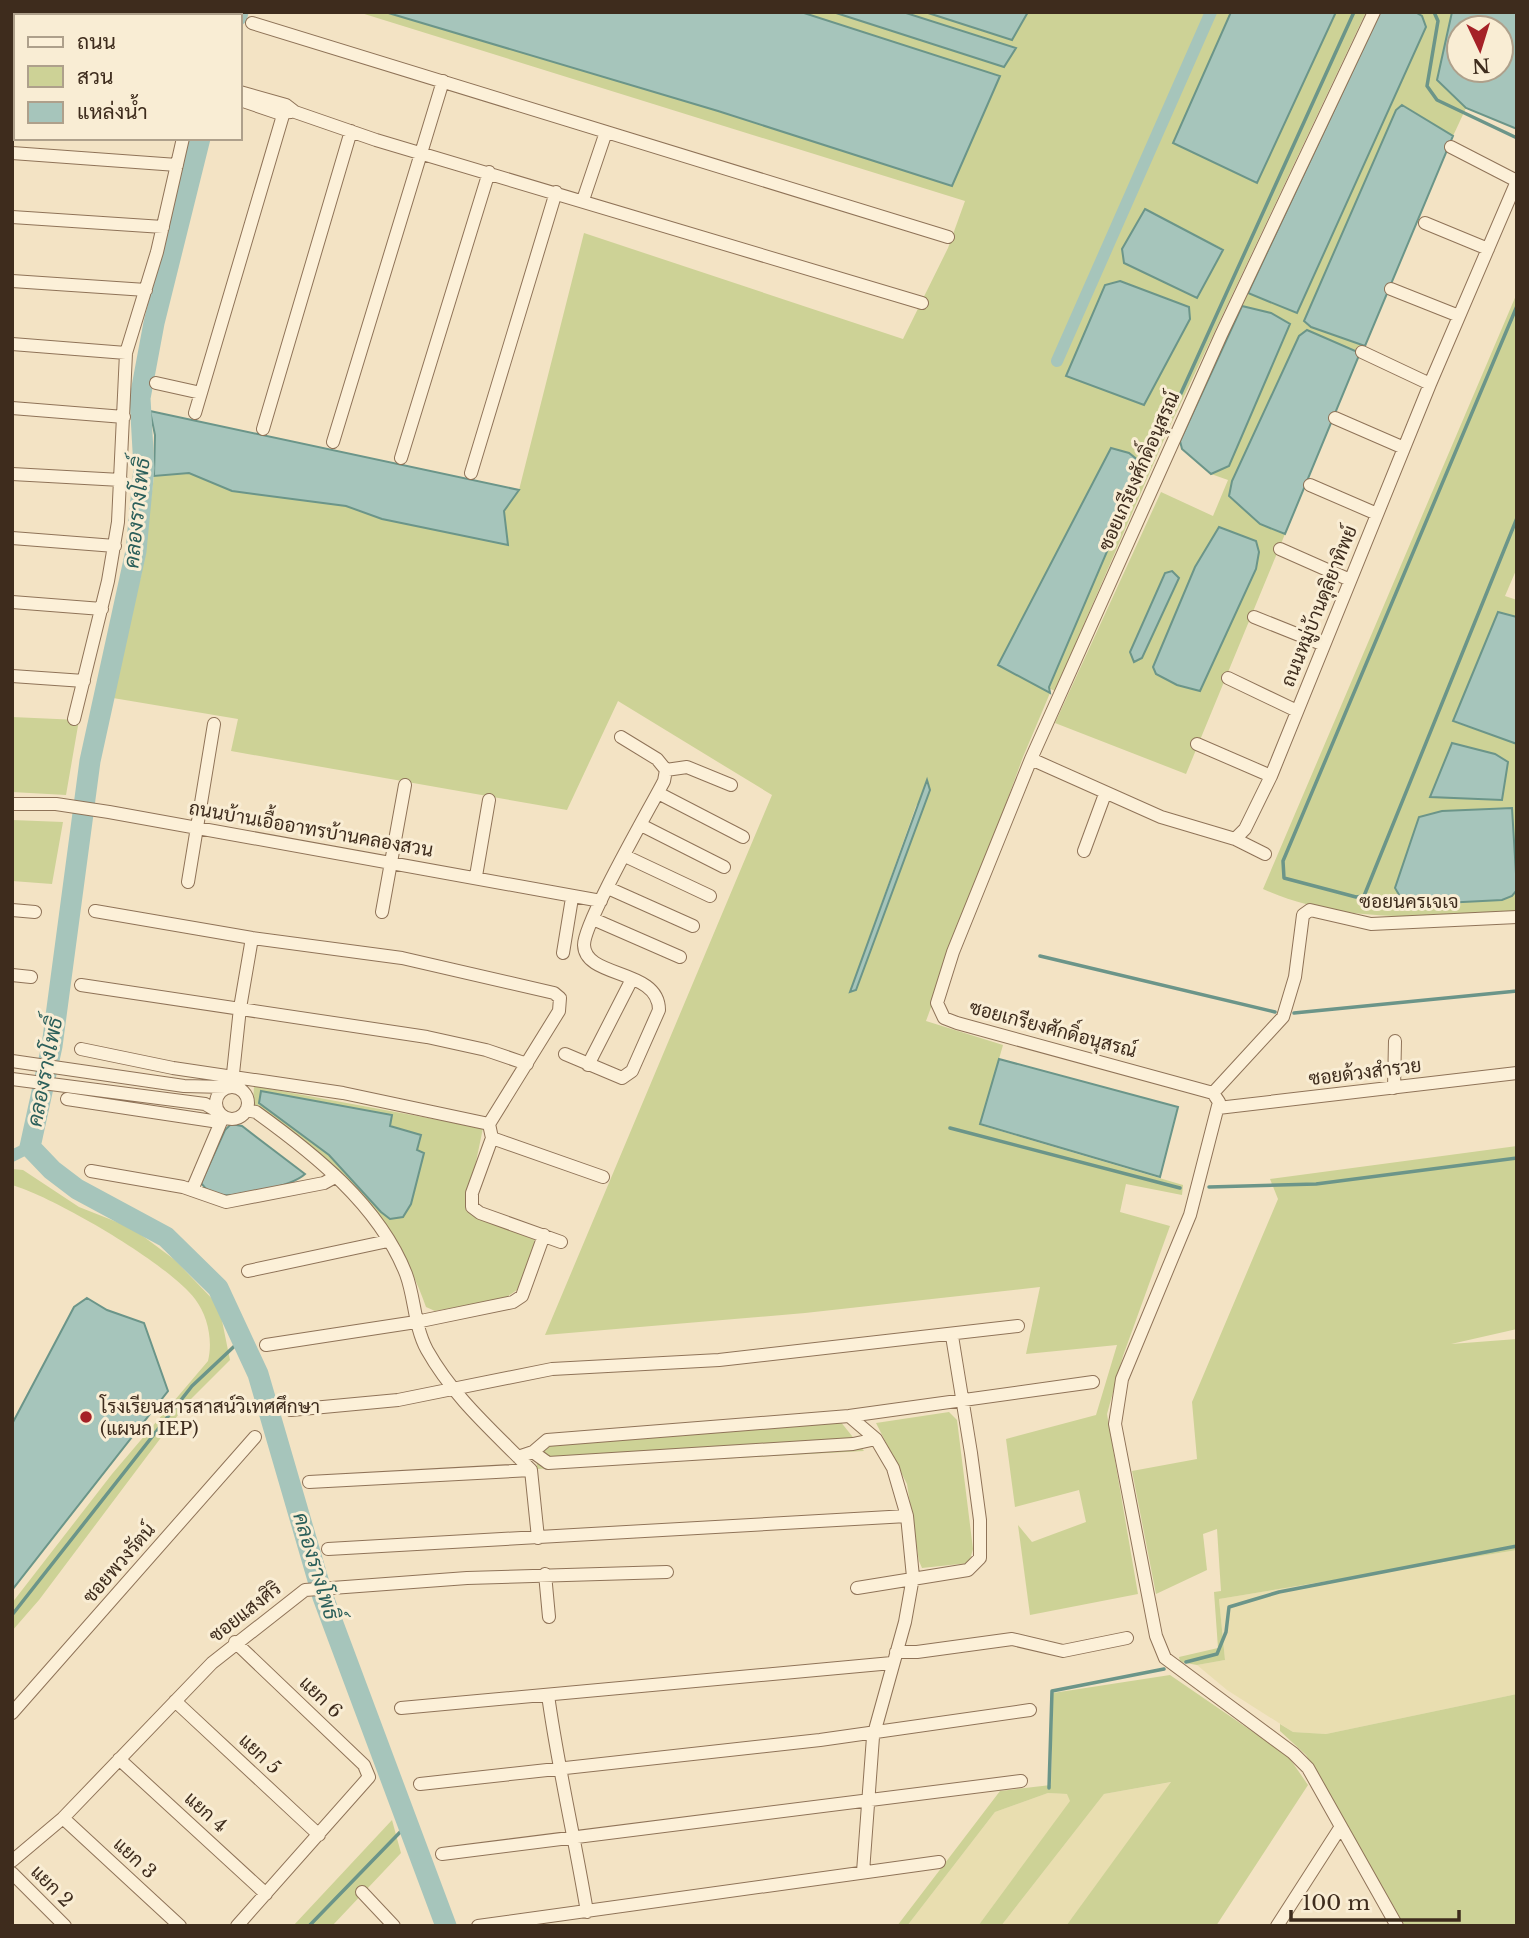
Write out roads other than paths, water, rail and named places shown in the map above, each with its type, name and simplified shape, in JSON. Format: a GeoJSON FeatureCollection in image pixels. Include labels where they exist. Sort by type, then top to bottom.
{"type":"FeatureCollection","features":[{"type":"Feature","properties":{"kind":"street","name":"ซอยเกรียงศักดิ์อนุสรณ์"},"geometry":{"type":"LineString","coordinates":[[1213,1093],[1013,1040],[944,1018],[937,1003],[953,951],[1031,759],[1221,335],[1374,12]]}},
{"type":"Feature","properties":{"kind":"street"},"geometry":{"type":"LineString","coordinates":[[252,23],[948,236]]}},
{"type":"Feature","properties":{"kind":"street"},"geometry":{"type":"LineString","coordinates":[[333,442],[443,81]]}},
{"type":"Feature","properties":{"kind":"street"},"geometry":{"type":"LineString","coordinates":[[242,93],[351,131],[922,303]]}},
{"type":"Feature","properties":{"kind":"street"},"geometry":{"type":"LineString","coordinates":[[242,100],[288,110]]}},
{"type":"Feature","properties":{"kind":"street"},"geometry":{"type":"LineString","coordinates":[[195,413],[288,110]]}},
{"type":"Feature","properties":{"kind":"street"},"geometry":{"type":"LineString","coordinates":[[263,429],[351,131]]}},
{"type":"Feature","properties":{"kind":"street"},"geometry":{"type":"LineString","coordinates":[[583,200],[606,132]]}},
{"type":"Feature","properties":{"kind":"street"},"geometry":{"type":"LineString","coordinates":[[74,719],[102,609],[114,546],[121,480],[126,353],[163,227],[183,140]]}},
{"type":"Feature","properties":{"kind":"street","name":"ถนนหมู่บ้านดุลิยาทิพย์"},"geometry":{"type":"LineString","coordinates":[[1235,839],[1245,829],[1271,776],[1430,384],[1517,181],[1451,147]]}},
{"type":"Feature","properties":{"kind":"street"},"geometry":{"type":"LineString","coordinates":[[12,153],[177,165]]}},
{"type":"Feature","properties":{"kind":"street"},"geometry":{"type":"LineString","coordinates":[[401,458],[489,172]]}},
{"type":"Feature","properties":{"kind":"street"},"geometry":{"type":"LineString","coordinates":[[471,473],[556,192]]}},
{"type":"Feature","properties":{"kind":"street"},"geometry":{"type":"LineString","coordinates":[[12,217],[163,227]]}},
{"type":"Feature","properties":{"kind":"street"},"geometry":{"type":"LineString","coordinates":[[1424,223],[1488,249]]}},
{"type":"Feature","properties":{"kind":"street"},"geometry":{"type":"LineString","coordinates":[[12,281],[146,290]]}},
{"type":"Feature","properties":{"kind":"street"},"geometry":{"type":"LineString","coordinates":[[1391,289],[1459,316]]}},
{"type":"Feature","properties":{"kind":"street"},"geometry":{"type":"LineString","coordinates":[[12,344],[126,353]]}},
{"type":"Feature","properties":{"kind":"street"},"geometry":{"type":"LineString","coordinates":[[1362,352],[1430,384]]}},
{"type":"Feature","properties":{"kind":"street"},"geometry":{"type":"LineString","coordinates":[[156,383],[201,393]]}},
{"type":"Feature","properties":{"kind":"street"},"geometry":{"type":"LineString","coordinates":[[12,408],[124,417]]}},
{"type":"Feature","properties":{"kind":"street"},"geometry":{"type":"LineString","coordinates":[[1335,418],[1404,447]]}},
{"type":"Feature","properties":{"kind":"street"},"geometry":{"type":"LineString","coordinates":[[12,474],[121,480]]}},
{"type":"Feature","properties":{"kind":"street"},"geometry":{"type":"LineString","coordinates":[[1310,485],[1377,514]]}},
{"type":"Feature","properties":{"kind":"street"},"geometry":{"type":"LineString","coordinates":[[12,538],[114,546]]}},
{"type":"Feature","properties":{"kind":"street"},"geometry":{"type":"LineString","coordinates":[[1280,549],[1350,580]]}},
{"type":"Feature","properties":{"kind":"street"},"geometry":{"type":"LineString","coordinates":[[12,603],[102,609]]}},
{"type":"Feature","properties":{"kind":"street"},"geometry":{"type":"LineString","coordinates":[[1254,617],[1324,645]]}},
{"type":"Feature","properties":{"kind":"street"},"geometry":{"type":"LineString","coordinates":[[12,676],[84,681]]}},
{"type":"Feature","properties":{"kind":"street"},"geometry":{"type":"LineString","coordinates":[[1228,678],[1297,711]]}},
{"type":"Feature","properties":{"kind":"street"},"geometry":{"type":"LineString","coordinates":[[188,882],[214,724]]}},
{"type":"Feature","properties":{"kind":"street"},"geometry":{"type":"LineString","coordinates":[[621,737],[657,759],[666,770]]}},
{"type":"Feature","properties":{"kind":"street"},"geometry":{"type":"LineString","coordinates":[[1197,744],[1271,776]]}},
{"type":"Feature","properties":{"kind":"street"},"geometry":{"type":"LineString","coordinates":[[1031,759],[1161,817],[1235,839],[1265,855]]}},
{"type":"Feature","properties":{"kind":"street"},"geometry":{"type":"LineString","coordinates":[[666,770],[687,767],[731,785]]}},
{"type":"Feature","properties":{"kind":"street"},"geometry":{"type":"LineString","coordinates":[[565,1054],[614,1077],[622,1078],[632,1071],[659,1010],[659,999],[650,986],[588,956],[584,947],[601,901],[657,793],[666,770]]}},
{"type":"Feature","properties":{"kind":"street"},"geometry":{"type":"LineString","coordinates":[[382,912],[405,785]]}},
{"type":"Feature","properties":{"kind":"street"},"geometry":{"type":"LineString","coordinates":[[657,793],[743,837]]}},
{"type":"Feature","properties":{"kind":"street"},"geometry":{"type":"LineString","coordinates":[[1084,851],[1105,794]]}},
{"type":"Feature","properties":{"kind":"street"},"geometry":{"type":"LineString","coordinates":[[476,876],[489,800]]}},
{"type":"Feature","properties":{"kind":"street","name":"ถนนบ้านเอื้ออาทรบ้านคลองสวน"},"geometry":{"type":"LineString","coordinates":[[12,803],[56,804],[108,812],[391,864],[476,876],[572,898],[601,901]]}},
{"type":"Feature","properties":{"kind":"street"},"geometry":{"type":"LineString","coordinates":[[641,825],[724,867]]}},
{"type":"Feature","properties":{"kind":"street"},"geometry":{"type":"LineString","coordinates":[[625,856],[710,896]]}},
{"type":"Feature","properties":{"kind":"street"},"geometry":{"type":"LineString","coordinates":[[608,888],[693,926]]}},
{"type":"Feature","properties":{"kind":"street"},"geometry":{"type":"LineString","coordinates":[[563,953],[572,898]]}},
{"type":"Feature","properties":{"kind":"street"},"geometry":{"type":"LineString","coordinates":[[12,910],[35,912]]}},
{"type":"Feature","properties":{"kind":"street","name":"ซอยนครเจเจ"},"geometry":{"type":"LineString","coordinates":[[1213,1093],[1283,1017],[1295,977],[1303,915],[1310,910],[1371,924],[1517,917]]}},
{"type":"Feature","properties":{"kind":"street"},"geometry":{"type":"LineString","coordinates":[[95,911],[252,938],[402,958],[554,993],[561,998],[559,1011],[489,1124],[492,1138],[471,1198],[472,1207],[480,1213],[561,1242]]}},
{"type":"Feature","properties":{"kind":"street"},"geometry":{"type":"LineString","coordinates":[[593,919],[680,957]]}},
{"type":"Feature","properties":{"kind":"street"},"geometry":{"type":"LineString","coordinates":[[192,1190],[220,1116],[216,1097],[230,1084],[252,938]]}},
{"type":"Feature","properties":{"kind":"street"},"geometry":{"type":"LineString","coordinates":[[12,975],[31,977]]}},
{"type":"Feature","properties":{"kind":"street"},"geometry":{"type":"LineString","coordinates":[[588,1065],[632,979]]}},
{"type":"Feature","properties":{"kind":"street"},"geometry":{"type":"LineString","coordinates":[[82,985],[426,1037],[485,1050],[527,1064]]}},
{"type":"Feature","properties":{"kind":"street"},"geometry":{"type":"LineString","coordinates":[[1394,1088],[1395,1041]]}},
{"type":"Feature","properties":{"kind":"street"},"geometry":{"type":"LineString","coordinates":[[81,1049],[230,1084],[246,1096],[246,1110]]}},
{"type":"Feature","properties":{"kind":"street"},"geometry":{"type":"LineString","coordinates":[[12,1061],[77,1068],[184,1086],[230,1084],[343,1093],[489,1124]]}},
{"type":"Feature","properties":{"kind":"street","name":"ซอยด้วงสำรวย"},"geometry":{"type":"LineString","coordinates":[[1219,1108],[1517,1073]]}},
{"type":"Feature","properties":{"kind":"street"},"geometry":{"type":"LineString","coordinates":[[12,1079],[205,1104],[220,1116]]}},
{"type":"Feature","properties":{"kind":"street"},"geometry":{"type":"LineString","coordinates":[[1213,1093],[1219,1108],[1190,1215],[1122,1379],[1115,1424],[1160,1650],[1165,1658],[1293,1753],[1313,1776],[1397,1926]]}},
{"type":"Feature","properties":{"kind":"street"},"geometry":{"type":"LineString","coordinates":[[67,1099],[235,1119],[246,1110]]}},
{"type":"Feature","properties":{"kind":"street"},"geometry":{"type":"LineString","coordinates":[[246,1110],[256,1112],[268,1121],[335,1177],[368,1212],[388,1241],[406,1274],[416,1322],[427,1350],[453,1390],[483,1424],[531,1470],[538,1538]]}},
{"type":"Feature","properties":{"kind":"street"},"geometry":{"type":"LineString","coordinates":[[492,1138],[603,1177]]}},
{"type":"Feature","properties":{"kind":"street"},"geometry":{"type":"LineString","coordinates":[[91,1171],[192,1190],[220,1201],[235,1201],[324,1183],[335,1177]]}},
{"type":"Feature","properties":{"kind":"street"},"geometry":{"type":"LineString","coordinates":[[266,1345],[416,1322],[519,1299],[544,1235]]}},
{"type":"Feature","properties":{"kind":"street"},"geometry":{"type":"LineString","coordinates":[[248,1271],[388,1241]]}},
{"type":"Feature","properties":{"kind":"street"},"geometry":{"type":"LineString","coordinates":[[290,1410],[362,1405],[453,1390],[552,1369],[719,1360],[952,1336],[1018,1326]]}},
{"type":"Feature","properties":{"kind":"street"},"geometry":{"type":"LineString","coordinates":[[857,1588],[968,1570],[980,1558],[980,1520],[952,1336]]}},
{"type":"Feature","properties":{"kind":"street"},"geometry":{"type":"LineString","coordinates":[[518,1457],[533,1452],[547,1440],[849,1416],[1093,1382]]}},
{"type":"Feature","properties":{"kind":"street"},"geometry":{"type":"LineString","coordinates":[[849,1416],[876,1439],[893,1468],[907,1516],[913,1577],[905,1622],[874,1732],[863,1872]]}},
{"type":"Feature","properties":{"kind":"street","name":"ซอยพวงรัตน์"},"geometry":{"type":"LineString","coordinates":[[12,1713],[255,1437]]}},
{"type":"Feature","properties":{"kind":"street"},"geometry":{"type":"LineString","coordinates":[[533,1452],[548,1463],[853,1444],[876,1439]]}},
{"type":"Feature","properties":{"kind":"street"},"geometry":{"type":"LineString","coordinates":[[309,1482],[531,1470]]}},
{"type":"Feature","properties":{"kind":"street"},"geometry":{"type":"LineString","coordinates":[[328,1549],[907,1516]]}},
{"type":"Feature","properties":{"kind":"street","name":"ซอยแสงศิริ"},"geometry":{"type":"LineString","coordinates":[[12,1861],[63,1818],[235,1642],[305,1590],[545,1574],[667,1572]]}},
{"type":"Feature","properties":{"kind":"street"},"geometry":{"type":"LineString","coordinates":[[545,1574],[549,1616]]}},
{"type":"Feature","properties":{"kind":"street"},"geometry":{"type":"LineString","coordinates":[[401,1708],[548,1695],[894,1657],[1012,1639],[1063,1651],[1127,1639]]}},
{"type":"Feature","properties":{"kind":"street","name":"แยก 6"},"geometry":{"type":"LineString","coordinates":[[235,1642],[364,1765],[369,1777],[319,1835]]}},
{"type":"Feature","properties":{"kind":"street"},"geometry":{"type":"LineString","coordinates":[[548,1695],[558,1768],[575,1837],[587,1912]]}},
{"type":"Feature","properties":{"kind":"street","name":"แยก 5"},"geometry":{"type":"LineString","coordinates":[[175,1701],[319,1835]]}},
{"type":"Feature","properties":{"kind":"street"},"geometry":{"type":"LineString","coordinates":[[420,1784],[874,1732],[1030,1710]]}},
{"type":"Feature","properties":{"kind":"street","name":"แยก 4"},"geometry":{"type":"LineString","coordinates":[[119,1759],[267,1894]]}},
{"type":"Feature","properties":{"kind":"street"},"geometry":{"type":"LineString","coordinates":[[442,1854],[1021,1782]]}},
{"type":"Feature","properties":{"kind":"street","name":"แยก 3"},"geometry":{"type":"LineString","coordinates":[[63,1818],[180,1926]]}},
{"type":"Feature","properties":{"kind":"street"},"geometry":{"type":"LineString","coordinates":[[1277,1926],[1340,1828]]}},
{"type":"Feature","properties":{"kind":"street"},"geometry":{"type":"LineString","coordinates":[[237,1926],[319,1835]]}},
{"type":"Feature","properties":{"kind":"street"},"geometry":{"type":"LineString","coordinates":[[478,1926],[939,1862]]}},
{"type":"Feature","properties":{"kind":"street","name":"แยก 2"},"geometry":{"type":"LineString","coordinates":[[12,1873],[65,1926]]}},
{"type":"Feature","properties":{"kind":"street"},"geometry":{"type":"LineString","coordinates":[[362,1892],[394,1926]]}},
{"type":"Feature","properties":{"kind":"water"},"geometry":{"type":"Polygon","coordinates":[[[385,12],[801,12],[1000,76],[952,186],[718,111],[385,12]]]}},
{"type":"Feature","properties":{"kind":"water"},"geometry":{"type":"Polygon","coordinates":[[[833,12],[903,12],[1016,48],[1004,67],[833,12]]]}},
{"type":"Feature","properties":{"kind":"water"},"geometry":{"type":"Polygon","coordinates":[[[925,12],[1028,12],[1012,40],[925,12]]]}},
{"type":"Feature","properties":{"kind":"water"},"geometry":{"type":"Polygon","coordinates":[[[1231,12],[1336,12],[1257,183],[1173,143],[1231,12]]]}},
{"type":"Feature","properties":{"kind":"water"},"geometry":{"type":"Polygon","coordinates":[[[1380,12],[1415,12],[1422,16],[1426,27],[1297,313],[1248,293],[1380,12]]]}},
{"type":"Feature","properties":{"kind":"water"},"geometry":{"type":"Polygon","coordinates":[[[1452,12],[1517,12],[1517,129],[1466,108],[1437,80],[1445,44],[1445,84],[1515,84],[1515,14],[1452,12]]]}},
{"type":"Feature","properties":{"kind":"water"},"geometry":{"type":"Polygon","coordinates":[[[1402,105],[1453,136],[1365,346],[1311,327],[1304,321],[1396,110],[1402,105]]]}},
{"type":"Feature","properties":{"kind":"water"},"geometry":{"type":"Polygon","coordinates":[[[1145,209],[1223,250],[1197,298],[1124,263],[1122,249],[1145,209]]]}},
{"type":"Feature","properties":{"kind":"water"},"geometry":{"type":"Polygon","coordinates":[[[1120,281],[1189,307],[1190,319],[1144,405],[1066,376],[1105,285],[1120,281]]]}},
{"type":"Feature","properties":{"kind":"water"},"geometry":{"type":"Polygon","coordinates":[[[1242,306],[1271,313],[1290,324],[1229,466],[1211,474],[1182,449],[1180,441],[1242,306]]]}},
{"type":"Feature","properties":{"kind":"water"},"geometry":{"type":"Polygon","coordinates":[[[1307,330],[1360,353],[1285,534],[1260,524],[1229,496],[1232,481],[1299,336],[1307,330]]]}},
{"type":"Feature","properties":{"kind":"water"},"geometry":{"type":"Polygon","coordinates":[[[150,411],[519,490],[504,511],[508,545],[382,519],[346,506],[232,491],[189,473],[154,476],[155,435],[150,411]]]}},
{"type":"Feature","properties":{"kind":"water"},"geometry":{"type":"Polygon","coordinates":[[[1111,448],[1129,453],[1144,465],[1049,687],[1050,693],[998,665],[1111,448]]]}},
{"type":"Feature","properties":{"kind":"water"},"geometry":{"type":"Polygon","coordinates":[[[1219,527],[1256,541],[1259,552],[1256,569],[1200,691],[1177,685],[1156,674],[1153,667],[1195,567],[1219,527]]]}},
{"type":"Feature","properties":{"kind":"water"},"geometry":{"type":"Polygon","coordinates":[[[1172,571],[1179,578],[1142,658],[1134,662],[1130,652],[1165,573],[1172,571]]]}},
{"type":"Feature","properties":{"kind":"water"},"geometry":{"type":"Polygon","coordinates":[[[1498,612],[1517,617],[1517,744],[1453,721],[1498,612]]]}},
{"type":"Feature","properties":{"kind":"water"},"geometry":{"type":"Polygon","coordinates":[[[1452,743],[1495,754],[1508,762],[1502,800],[1430,797],[1452,743]]]}},
{"type":"Feature","properties":{"kind":"water"},"geometry":{"type":"Polygon","coordinates":[[[927,780],[930,790],[856,990],[850,992],[927,780]]]}},
{"type":"Feature","properties":{"kind":"water"},"geometry":{"type":"Polygon","coordinates":[[[1512,808],[1517,890],[1512,896],[1502,900],[1405,905],[1395,888],[1419,817],[1442,811],[1512,808]]]}},
{"type":"Feature","properties":{"kind":"water"},"geometry":{"type":"Polygon","coordinates":[[[999,1059],[1178,1107],[1160,1177],[980,1124],[999,1059]]]}},
{"type":"Feature","properties":{"kind":"water"},"geometry":{"type":"Polygon","coordinates":[[[261,1091],[392,1115],[390,1126],[421,1135],[417,1150],[424,1153],[411,1204],[403,1217],[390,1219],[381,1212],[329,1155],[259,1103],[261,1091]]]}},
{"type":"Feature","properties":{"kind":"water"},"geometry":{"type":"Polygon","coordinates":[[[231,1124],[242,1126],[305,1174],[288,1183],[261,1191],[234,1195],[210,1192],[201,1183],[225,1130],[231,1124]]]}},
{"type":"Feature","properties":{"kind":"water"},"geometry":{"type":"Polygon","coordinates":[[[87,1298],[107,1310],[144,1323],[168,1391],[12,1590],[12,1424],[74,1307],[87,1298]]]}},
{"type":"Feature","properties":{"kind":"waterway"},"geometry":{"type":"LineString","coordinates":[[1057,361],[1211,12]]}},
{"type":"Feature","properties":{"kind":"waterway"},"geometry":{"type":"LineString","coordinates":[[1144,465],[1172,413],[1354,12]]}},
{"type":"Feature","properties":{"kind":"waterway"},"geometry":{"type":"LineString","coordinates":[[1434,12],[1438,21],[1427,86],[1437,100],[1517,138]]}},
{"type":"Feature","properties":{"kind":"waterway","name":"คลองรางโพธิ์"},"geometry":{"type":"LineString","coordinates":[[200,140],[154,323],[140,398],[144,468],[136,551],[90,761],[52,1046],[30,1147],[52,1170],[77,1189],[166,1237],[218,1288],[258,1374],[323,1597],[446,1926]]}},
{"type":"Feature","properties":{"kind":"waterway"},"geometry":{"type":"LineString","coordinates":[[1517,306],[1283,861],[1284,878],[1356,897],[1364,896],[1517,518]]}},
{"type":"Feature","properties":{"kind":"waterway"},"geometry":{"type":"LineString","coordinates":[[1040,956],[1275,1012]]}},
{"type":"Feature","properties":{"kind":"waterway"},"geometry":{"type":"LineString","coordinates":[[1294,1013],[1517,991]]}},
{"type":"Feature","properties":{"kind":"waterway"},"geometry":{"type":"LineString","coordinates":[[950,1128],[1180,1188]]}},
{"type":"Feature","properties":{"kind":"waterway"},"geometry":{"type":"LineString","coordinates":[[12,1156],[30,1147]]}},
{"type":"Feature","properties":{"kind":"waterway"},"geometry":{"type":"LineString","coordinates":[[1209,1187],[1316,1184],[1517,1158]]}},
{"type":"Feature","properties":{"kind":"waterway"},"geometry":{"type":"LineString","coordinates":[[12,1615],[192,1386],[242,1339]]}},
{"type":"Feature","properties":{"kind":"waterway"},"geometry":{"type":"LineString","coordinates":[[1186,1662],[1217,1654],[1226,1632],[1229,1607],[1279,1592],[1517,1546]]}},
{"type":"Feature","properties":{"kind":"waterway"},"geometry":{"type":"LineString","coordinates":[[1049,1788],[1052,1691],[1164,1669]]}},
{"type":"Feature","properties":{"kind":"waterway"},"geometry":{"type":"LineString","coordinates":[[309,1926],[408,1824]]}},
{"type":"Feature","properties":{"kind":"place","name":"โรงเรียนสารสาสน์วิเทศศึกษา (แผนก IEP)"},"geometry":{"type":"Point","coordinates":[86,1417]}}]}
